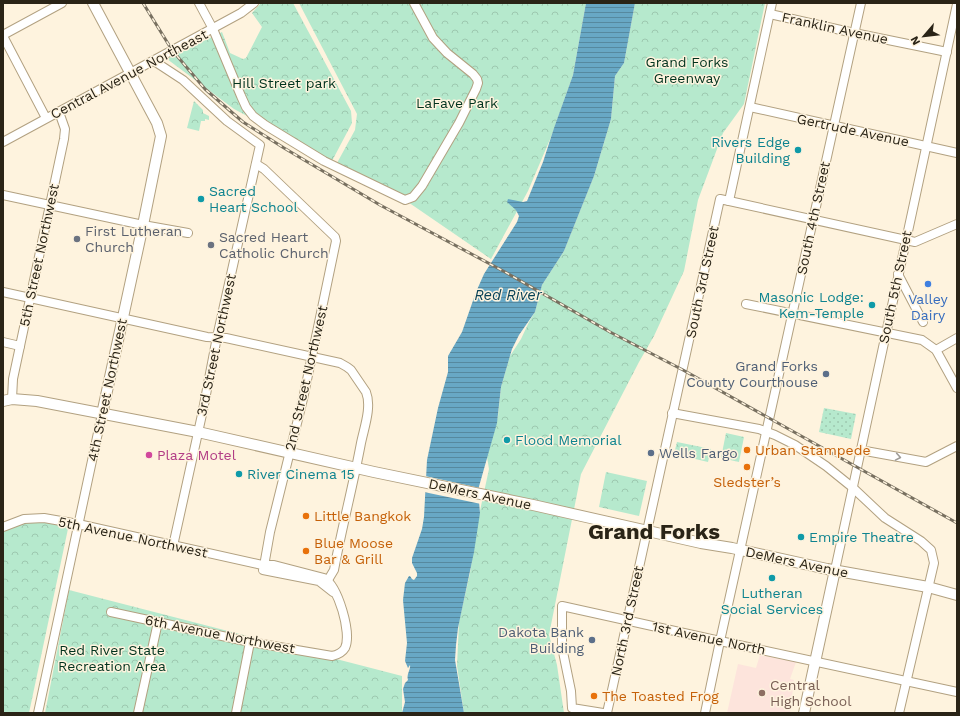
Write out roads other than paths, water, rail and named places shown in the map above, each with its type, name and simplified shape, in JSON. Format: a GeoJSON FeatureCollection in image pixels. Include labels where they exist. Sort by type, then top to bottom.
{"type":"FeatureCollection","features":[{"type":"Feature","properties":{"kind":"main road","name":"4th Street Northwest"},"geometry":{"type":"LineString","coordinates":[[93,3],[157,123],[161,136],[102,414]]}},
{"type":"Feature","properties":{"kind":"main road","name":"DeMers Avenue"},"geometry":{"type":"LineString","coordinates":[[7,400],[37,401],[198,432],[378,473],[526,503],[701,543],[928,587],[957,595]]}},
{"type":"Feature","properties":{"kind":"main road"},"geometry":{"type":"LineString","coordinates":[[804,713],[835,570]]}},
{"type":"Feature","properties":{"kind":"street"},"geometry":{"type":"LineString","coordinates":[[46,118],[3,36],[62,3]]}},
{"type":"Feature","properties":{"kind":"street"},"geometry":{"type":"LineString","coordinates":[[199,3],[213,29],[246,107],[253,116],[324,161],[402,200],[413,197],[422,186],[459,123],[478,83],[477,79],[437,43],[414,3]]}},
{"type":"Feature","properties":{"kind":"street","name":"Central Avenue Northeast"},"geometry":{"type":"LineString","coordinates":[[3,142],[213,29],[241,13],[254,3]]}},
{"type":"Feature","properties":{"kind":"street"},"geometry":{"type":"LineString","coordinates":[[772,3],[729,201],[915,242],[957,224]]}},
{"type":"Feature","properties":{"kind":"street","name":"South 4th Street"},"geometry":{"type":"LineString","coordinates":[[705,713],[860,3]]}},
{"type":"Feature","properties":{"kind":"street","name":"South 5th Street"},"geometry":{"type":"LineString","coordinates":[[835,570],[957,4]]}},
{"type":"Feature","properties":{"kind":"street","name":"Franklin Avenue"},"geometry":{"type":"LineString","coordinates":[[770,14],[947,52]]}},
{"type":"Feature","properties":{"kind":"street","name":"3rd Street Northwest"},"geometry":{"type":"LineString","coordinates":[[154,61],[183,80],[227,121],[260,145],[217,337],[173,546]]}},
{"type":"Feature","properties":{"kind":"street","name":"Gertrude Avenue"},"geometry":{"type":"LineString","coordinates":[[750,108],[957,153]]}},
{"type":"Feature","properties":{"kind":"street","name":"5th Street Northwest"},"geometry":{"type":"LineString","coordinates":[[7,400],[13,379],[65,133],[64,125],[58,112]]}},
{"type":"Feature","properties":{"kind":"street","name":"2nd Street Northwest"},"geometry":{"type":"LineString","coordinates":[[256,164],[264,169],[335,237],[336,241],[312,356],[270,532],[264,568]]}},
{"type":"Feature","properties":{"kind":"street"},"geometry":{"type":"LineString","coordinates":[[3,195],[143,225],[188,233]]}},
{"type":"Feature","properties":{"kind":"street","name":"South 3rd Street"},"geometry":{"type":"LineString","coordinates":[[647,530],[720,199],[729,201]]}},
{"type":"Feature","properties":{"kind":"street"},"geometry":{"type":"LineString","coordinates":[[898,274],[924,322]]}},
{"type":"Feature","properties":{"kind":"street"},"geometry":{"type":"LineString","coordinates":[[3,292],[207,337],[217,337],[312,356],[340,363],[347,367],[366,392],[368,396],[368,408],[334,570],[328,580]]}},
{"type":"Feature","properties":{"kind":"street"},"geometry":{"type":"LineString","coordinates":[[746,304],[922,340],[936,350],[957,388]]}},
{"type":"Feature","properties":{"kind":"street"},"geometry":{"type":"LineString","coordinates":[[936,350],[957,338]]}},
{"type":"Feature","properties":{"kind":"street"},"geometry":{"type":"LineString","coordinates":[[3,342],[20,346]]}},
{"type":"Feature","properties":{"kind":"street"},"geometry":{"type":"LineString","coordinates":[[672,413],[766,432],[783,439],[808,454],[852,486],[885,518],[921,541],[931,550],[934,564],[899,713]]}},
{"type":"Feature","properties":{"kind":"street","name":"4th Street Northwest"},"geometry":{"type":"LineString","coordinates":[[38,713],[102,414]]}},
{"type":"Feature","properties":{"kind":"street"},"geometry":{"type":"LineString","coordinates":[[860,450],[926,462],[957,446]]}},
{"type":"Feature","properties":{"kind":"street","name":"5th Avenue Northwest"},"geometry":{"type":"LineString","coordinates":[[3,527],[15,522],[34,518],[44,518],[78,524],[264,568]]}},
{"type":"Feature","properties":{"kind":"street","name":"North 3rd Street"},"geometry":{"type":"LineString","coordinates":[[607,713],[647,530]]}},
{"type":"Feature","properties":{"kind":"street"},"geometry":{"type":"LineString","coordinates":[[264,568],[274,565],[318,576],[328,580],[337,595]]}},
{"type":"Feature","properties":{"kind":"street"},"geometry":{"type":"LineString","coordinates":[[264,568],[319,581],[337,595]]}},
{"type":"Feature","properties":{"kind":"street","name":"6th Avenue Northwest"},"geometry":{"type":"LineString","coordinates":[[112,612],[250,642],[335,655],[342,652],[346,643],[344,620],[337,595]]}},
{"type":"Feature","properties":{"kind":"street","name":"1st Avenue North"},"geometry":{"type":"LineString","coordinates":[[603,713],[572,708],[571,691],[562,647],[562,606],[957,692]]}},
{"type":"Feature","properties":{"kind":"street"},"geometry":{"type":"LineString","coordinates":[[138,713],[158,622]]}},
{"type":"Feature","properties":{"kind":"street"},"geometry":{"type":"LineString","coordinates":[[236,713],[250,642]]}},
{"type":"Feature","properties":{"kind":"water","name":"Red River"},"geometry":{"type":"Polygon","coordinates":[[[586,3],[635,3],[624,63],[615,76],[611,119],[594,176],[564,251],[542,285],[535,312],[519,335],[512,349],[501,387],[497,423],[478,490],[480,513],[456,645],[455,660],[464,713],[402,713],[405,702],[403,689],[408,680],[410,667],[410,665],[408,668],[405,661],[407,643],[403,600],[405,583],[409,576],[414,580],[417,576],[412,563],[412,558],[422,529],[427,460],[438,408],[448,372],[448,356],[462,332],[484,274],[517,222],[519,216],[516,210],[507,202],[508,199],[523,202],[527,201],[543,162],[573,75],[586,3]]]}},
{"type":"Feature","properties":{"kind":"railway"},"geometry":{"type":"LineString","coordinates":[[143,3],[172,50],[205,89],[243,122],[380,205],[505,272],[610,332],[683,370],[957,523]]}},
{"type":"Feature","properties":{"kind":"place","name":"Rivers Edge Building"},"geometry":{"type":"Point","coordinates":[798,150]}},
{"type":"Feature","properties":{"kind":"place","name":"Sacred Heart School"},"geometry":{"type":"Point","coordinates":[201,199]}},
{"type":"Feature","properties":{"kind":"place","name":"First Lutheran Church"},"geometry":{"type":"Point","coordinates":[77,239]}},
{"type":"Feature","properties":{"kind":"place","name":"Sacred Heart Catholic Church"},"geometry":{"type":"Point","coordinates":[211,245]}},
{"type":"Feature","properties":{"kind":"place","name":"Valley Dairy"},"geometry":{"type":"Point","coordinates":[928,284]}},
{"type":"Feature","properties":{"kind":"place","name":"Masonic Lodge: Kem-Temple"},"geometry":{"type":"Point","coordinates":[872,305]}},
{"type":"Feature","properties":{"kind":"place","name":"Grand Forks County Courthouse"},"geometry":{"type":"Point","coordinates":[826,374]}},
{"type":"Feature","properties":{"kind":"place","name":"Flood Memorial"},"geometry":{"type":"Point","coordinates":[507,440]}},
{"type":"Feature","properties":{"kind":"place","name":"Urban Stampede"},"geometry":{"type":"Point","coordinates":[747,450]}},
{"type":"Feature","properties":{"kind":"place","name":"Wells Fargo"},"geometry":{"type":"Point","coordinates":[651,453]}},
{"type":"Feature","properties":{"kind":"place","name":"Plaza Motel"},"geometry":{"type":"Point","coordinates":[149,455]}},
{"type":"Feature","properties":{"kind":"place","name":"Sledster’s"},"geometry":{"type":"Point","coordinates":[747,467]}},
{"type":"Feature","properties":{"kind":"place","name":"River Cinema 15"},"geometry":{"type":"Point","coordinates":[239,474]}},
{"type":"Feature","properties":{"kind":"place","name":"Little Bangkok"},"geometry":{"type":"Point","coordinates":[306,516]}},
{"type":"Feature","properties":{"kind":"place","name":"Empire Theatre"},"geometry":{"type":"Point","coordinates":[801,537]}},
{"type":"Feature","properties":{"kind":"place","name":"Blue Moose Bar & Grill"},"geometry":{"type":"Point","coordinates":[306,551]}},
{"type":"Feature","properties":{"kind":"place","name":"Lutheran Social Services"},"geometry":{"type":"Point","coordinates":[772,578]}},
{"type":"Feature","properties":{"kind":"place","name":"Dakota Bank Building"},"geometry":{"type":"Point","coordinates":[592,640]}},
{"type":"Feature","properties":{"kind":"place","name":"Central High School"},"geometry":{"type":"Point","coordinates":[762,693]}},
{"type":"Feature","properties":{"kind":"place","name":"The Toasted Frog"},"geometry":{"type":"Point","coordinates":[594,696]}},
{"type":"Feature","properties":{"kind":"district","name":"Grand Forks"},"geometry":{"type":"Point","coordinates":[654,531]}},
{"type":"Feature","properties":{"kind":"park label","name":"Grand Forks Greenway"},"geometry":{"type":"Point","coordinates":[687,70]}},
{"type":"Feature","properties":{"kind":"park label","name":"Hill Street park"},"geometry":{"type":"Point","coordinates":[284,83]}},
{"type":"Feature","properties":{"kind":"park label","name":"LaFave Park"},"geometry":{"type":"Point","coordinates":[457,103]}},
{"type":"Feature","properties":{"kind":"park label","name":"Red River State Recreation Area"},"geometry":{"type":"Point","coordinates":[112,658]}}]}
